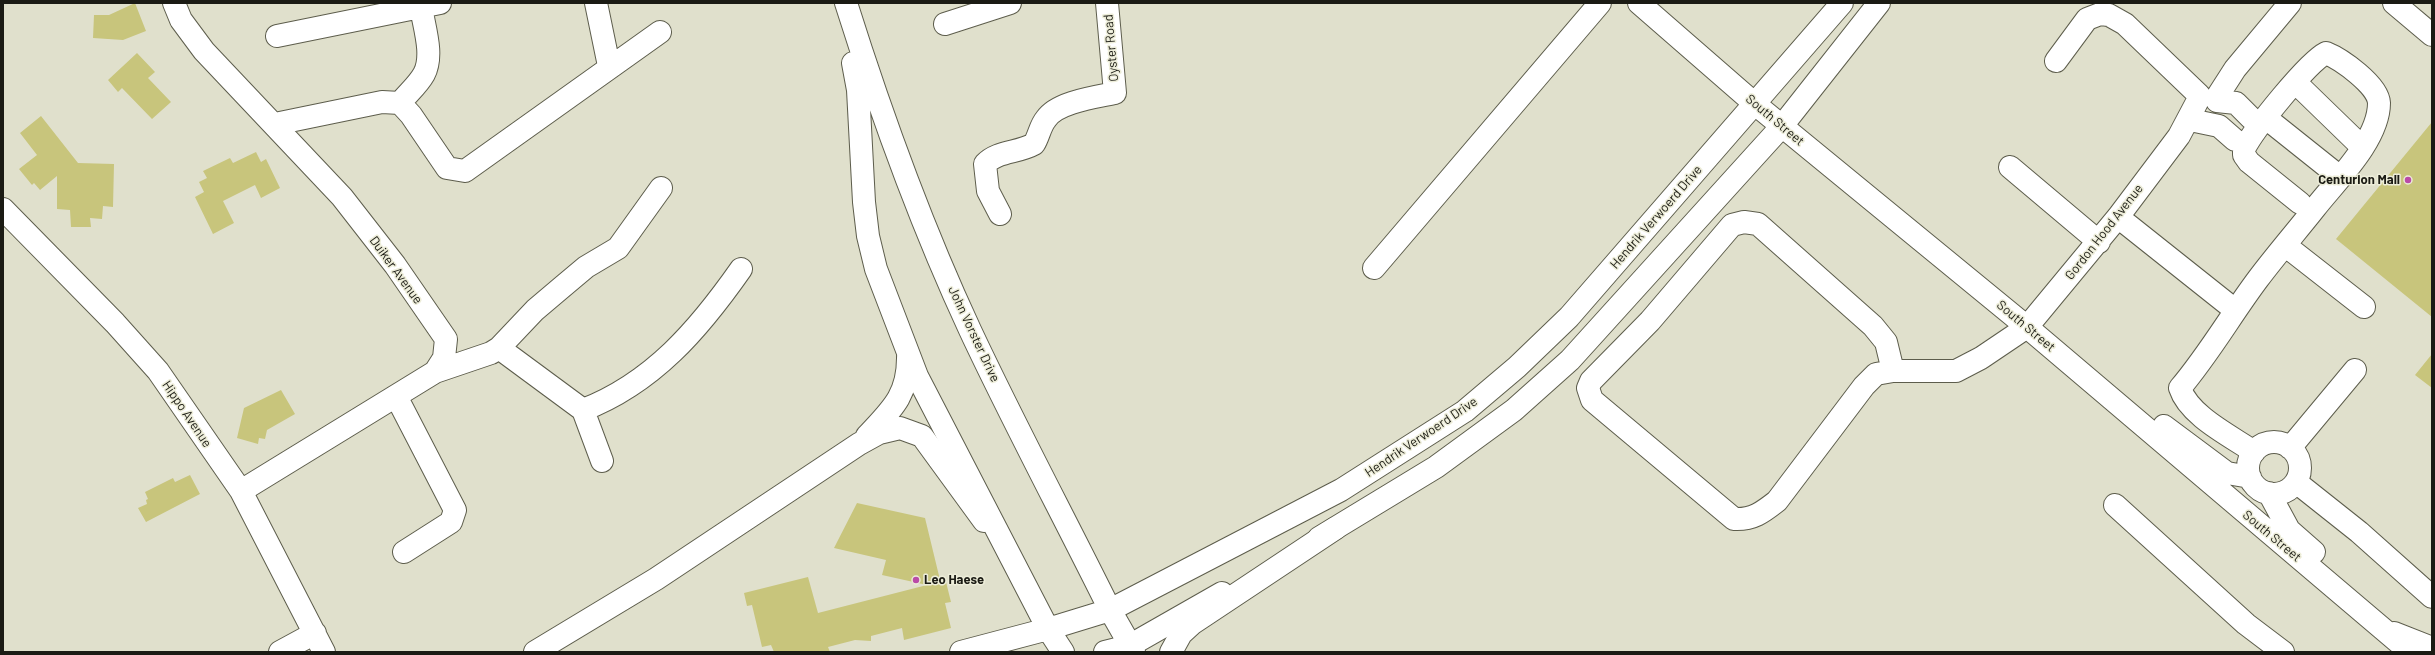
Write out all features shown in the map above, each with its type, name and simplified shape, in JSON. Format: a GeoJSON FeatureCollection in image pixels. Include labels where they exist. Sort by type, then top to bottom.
{"type":"FeatureCollection","features":[{"type":"Feature","properties":{"kind":"street","name":"Duiker Avenue"},"geometry":{"type":"LineString","coordinates":[[174,3],[181,20],[204,51],[275,124],[342,198],[395,265],[446,339]]}},
{"type":"Feature","properties":{"kind":"street"},"geometry":{"type":"LineString","coordinates":[[596,3],[610,66]]}},
{"type":"Feature","properties":{"kind":"street"},"geometry":{"type":"LineString","coordinates":[[836,3],[855,68],[858,90],[864,202],[868,236],[876,269],[908,358],[1048,629],[1063,652]]}},
{"type":"Feature","properties":{"kind":"street","name":"John Vorster Drive"},"geometry":{"type":"LineString","coordinates":[[846,3],[866,69],[910,186],[967,322],[1110,610],[1131,649]]}},
{"type":"Feature","properties":{"kind":"street"},"geometry":{"type":"LineString","coordinates":[[945,24],[1010,3]]}},
{"type":"Feature","properties":{"kind":"street","name":"Oyster Road"},"geometry":{"type":"LineString","coordinates":[[1000,214],[988,191],[985,164],[991,158],[1015,153],[1034,144],[1047,117],[1057,110],[1087,99],[1115,93],[1107,3]]}},
{"type":"Feature","properties":{"kind":"street"},"geometry":{"type":"LineString","coordinates":[[1374,268],[1600,3]]}},
{"type":"Feature","properties":{"kind":"street","name":"South Street"},"geometry":{"type":"LineString","coordinates":[[1639,3],[1755,104],[2027,327],[2410,652]]}},
{"type":"Feature","properties":{"kind":"street","name":"Hendrik Verwoerd Drive"},"geometry":{"type":"LineString","coordinates":[[961,652],[1048,629],[1110,610],[1341,490],[1465,411],[1517,367],[1569,317],[1842,3]]}},
{"type":"Feature","properties":{"kind":"street"},"geometry":{"type":"LineString","coordinates":[[1105,652],[1131,649],[1336,528],[1436,467],[1514,410],[1570,360],[1782,126],[1879,3]]}},
{"type":"Feature","properties":{"kind":"street","name":"Gordon Hood Avenue"},"geometry":{"type":"LineString","coordinates":[[1893,371],[1886,342],[1873,326],[1758,224],[1744,222],[1732,225],[1650,322],[1590,381],[1588,388],[1592,400],[1615,421],[1734,518],[1747,519],[1761,514],[1777,501],[1864,386],[1876,374],[1893,371],[1956,371],[1981,358],[2027,327],[2099,242],[2179,136],[2210,109],[2235,69],[2290,3]]}},
{"type":"Feature","properties":{"kind":"street"},"geometry":{"type":"LineString","coordinates":[[2394,3],[2432,35]]}},
{"type":"Feature","properties":{"kind":"street"},"geometry":{"type":"LineString","coordinates":[[277,36],[430,5],[427,64],[424,75],[400,103]]}},
{"type":"Feature","properties":{"kind":"street"},"geometry":{"type":"LineString","coordinates":[[2056,61],[2087,19],[2100,14],[2109,14],[2124,24],[2210,109],[2236,103],[2340,177]]}},
{"type":"Feature","properties":{"kind":"street"},"geometry":{"type":"LineString","coordinates":[[275,124],[382,102],[400,103],[411,115],[447,168],[465,171],[610,66],[660,32]]}},
{"type":"Feature","properties":{"kind":"street"},"geometry":{"type":"LineString","coordinates":[[2254,452],[2195,412],[2183,399],[2180,388],[2197,368],[2235,310],[2340,177],[2362,147],[2376,122],[2379,102],[2374,89],[2336,57],[2326,53],[2316,58],[2295,82],[2259,118],[2246,144],[2244,155],[2261,172],[2300,203]]}},
{"type":"Feature","properties":{"kind":"street"},"geometry":{"type":"LineString","coordinates":[[2295,82],[2362,147]]}},
{"type":"Feature","properties":{"kind":"street"},"geometry":{"type":"LineString","coordinates":[[2010,167],[2099,242]]}},
{"type":"Feature","properties":{"kind":"street"},"geometry":{"type":"LineString","coordinates":[[241,491],[436,372],[495,351],[536,310],[576,275],[618,248],[661,188]]}},
{"type":"Feature","properties":{"kind":"street","name":"Hippo Avenue"},"geometry":{"type":"LineString","coordinates":[[3,209],[115,323],[158,371],[241,491],[324,652]]}},
{"type":"Feature","properties":{"kind":"street"},"geometry":{"type":"LineString","coordinates":[[2118,217],[2235,310]]}},
{"type":"Feature","properties":{"kind":"street"},"geometry":{"type":"LineString","coordinates":[[2286,246],[2364,307]]}},
{"type":"Feature","properties":{"kind":"street"},"geometry":{"type":"LineString","coordinates":[[583,410],[603,402],[623,390],[675,351],[711,312],[740,269]]}},
{"type":"Feature","properties":{"kind":"street"},"geometry":{"type":"LineString","coordinates":[[436,372],[444,358],[446,339],[495,351],[583,410],[602,461]]}},
{"type":"Feature","properties":{"kind":"street"},"geometry":{"type":"LineString","coordinates":[[859,444],[896,403],[902,394],[908,374],[908,358]]}},
{"type":"Feature","properties":{"kind":"street"},"geometry":{"type":"LineString","coordinates":[[2290,448],[2354,370]]}},
{"type":"Feature","properties":{"kind":"street"},"geometry":{"type":"LineString","coordinates":[[396,396],[455,510],[451,522],[404,552]]}},
{"type":"Feature","properties":{"kind":"street"},"geometry":{"type":"LineString","coordinates":[[2114,402],[2142,410],[2227,473],[2250,477]]}},
{"type":"Feature","properties":{"kind":"street"},"geometry":{"type":"LineString","coordinates":[[535,652],[656,579],[859,444],[879,433],[900,428],[922,436],[1015,565]]}},
{"type":"Feature","properties":{"kind":"street"},"geometry":{"type":"LineString","coordinates":[[2273,442],[2290,448],[2297,455],[2300,464],[2296,482],[2284,492],[2269,493],[2258,488],[2250,477],[2249,466],[2254,452],[2261,446],[2273,442]]}},
{"type":"Feature","properties":{"kind":"street"},"geometry":{"type":"LineString","coordinates":[[2296,482],[2359,532],[2432,597]]}},
{"type":"Feature","properties":{"kind":"street"},"geometry":{"type":"LineString","coordinates":[[2269,493],[2289,530],[2334,569],[2379,627],[2402,634],[2432,648]]}},
{"type":"Feature","properties":{"kind":"street"},"geometry":{"type":"LineString","coordinates":[[2115,505],[2246,624],[2283,652]]}},
{"type":"Feature","properties":{"kind":"street"},"geometry":{"type":"LineString","coordinates":[[1171,652],[1181,634],[1193,623],[1336,528]]}},
{"type":"Feature","properties":{"kind":"street"},"geometry":{"type":"LineString","coordinates":[[280,652],[314,633]]}},
{"type":"Feature","properties":{"kind":"building"},"geometry":{"type":"Polygon","coordinates":[[[135,3],[146,31],[123,40],[93,38],[94,15],[109,15],[135,3]]]}},
{"type":"Feature","properties":{"kind":"building"},"geometry":{"type":"Polygon","coordinates":[[[137,53],[155,72],[148,78],[171,102],[152,119],[122,88],[118,92],[108,80],[137,53]]]}},
{"type":"Feature","properties":{"kind":"building"},"geometry":{"type":"Polygon","coordinates":[[[41,116],[78,163],[114,164],[113,207],[103,206],[102,219],[90,218],[91,227],[71,227],[70,210],[57,209],[57,176],[40,190],[34,183],[32,185],[19,169],[37,155],[20,133],[41,116]]]}},
{"type":"Feature","properties":{"kind":"building","name":"Centurion Mall"},"geometry":{"type":"Polygon","coordinates":[[[2432,122],[2432,317],[2336,239],[2432,122]]]}},
{"type":"Feature","properties":{"kind":"building"},"geometry":{"type":"Polygon","coordinates":[[[256,152],[261,162],[266,159],[280,188],[261,198],[255,185],[223,201],[234,223],[213,234],[195,197],[204,192],[199,182],[207,178],[203,171],[230,158],[233,163],[256,152]]]}},
{"type":"Feature","properties":{"kind":"building"},"geometry":{"type":"Polygon","coordinates":[[[2432,354],[2432,388],[2415,375],[2432,354]]]}},
{"type":"Feature","properties":{"kind":"building"},"geometry":{"type":"Polygon","coordinates":[[[281,390],[295,414],[267,430],[265,439],[259,438],[258,444],[237,438],[244,408],[281,390]]]}},
{"type":"Feature","properties":{"kind":"building"},"geometry":{"type":"Polygon","coordinates":[[[190,475],[200,494],[146,522],[138,508],[147,504],[146,500],[148,499],[145,492],[173,478],[175,482],[190,475]]]}},
{"type":"Feature","properties":{"kind":"building","name":"Leo Haese"},"geometry":{"type":"Polygon","coordinates":[[[857,503],[925,518],[941,584],[946,582],[951,602],[945,603],[951,628],[904,640],[902,628],[871,636],[871,641],[855,640],[828,647],[830,652],[774,652],[771,645],[762,647],[752,605],[747,606],[744,593],[808,577],[818,613],[927,585],[882,575],[886,560],[834,548],[857,503]]]}},
{"type":"Feature","properties":{"kind":"place","name":"Centurion Mall"},"geometry":{"type":"Point","coordinates":[2408,180]}},
{"type":"Feature","properties":{"kind":"place","name":"Leo Haese"},"geometry":{"type":"Point","coordinates":[916,580]}}]}
